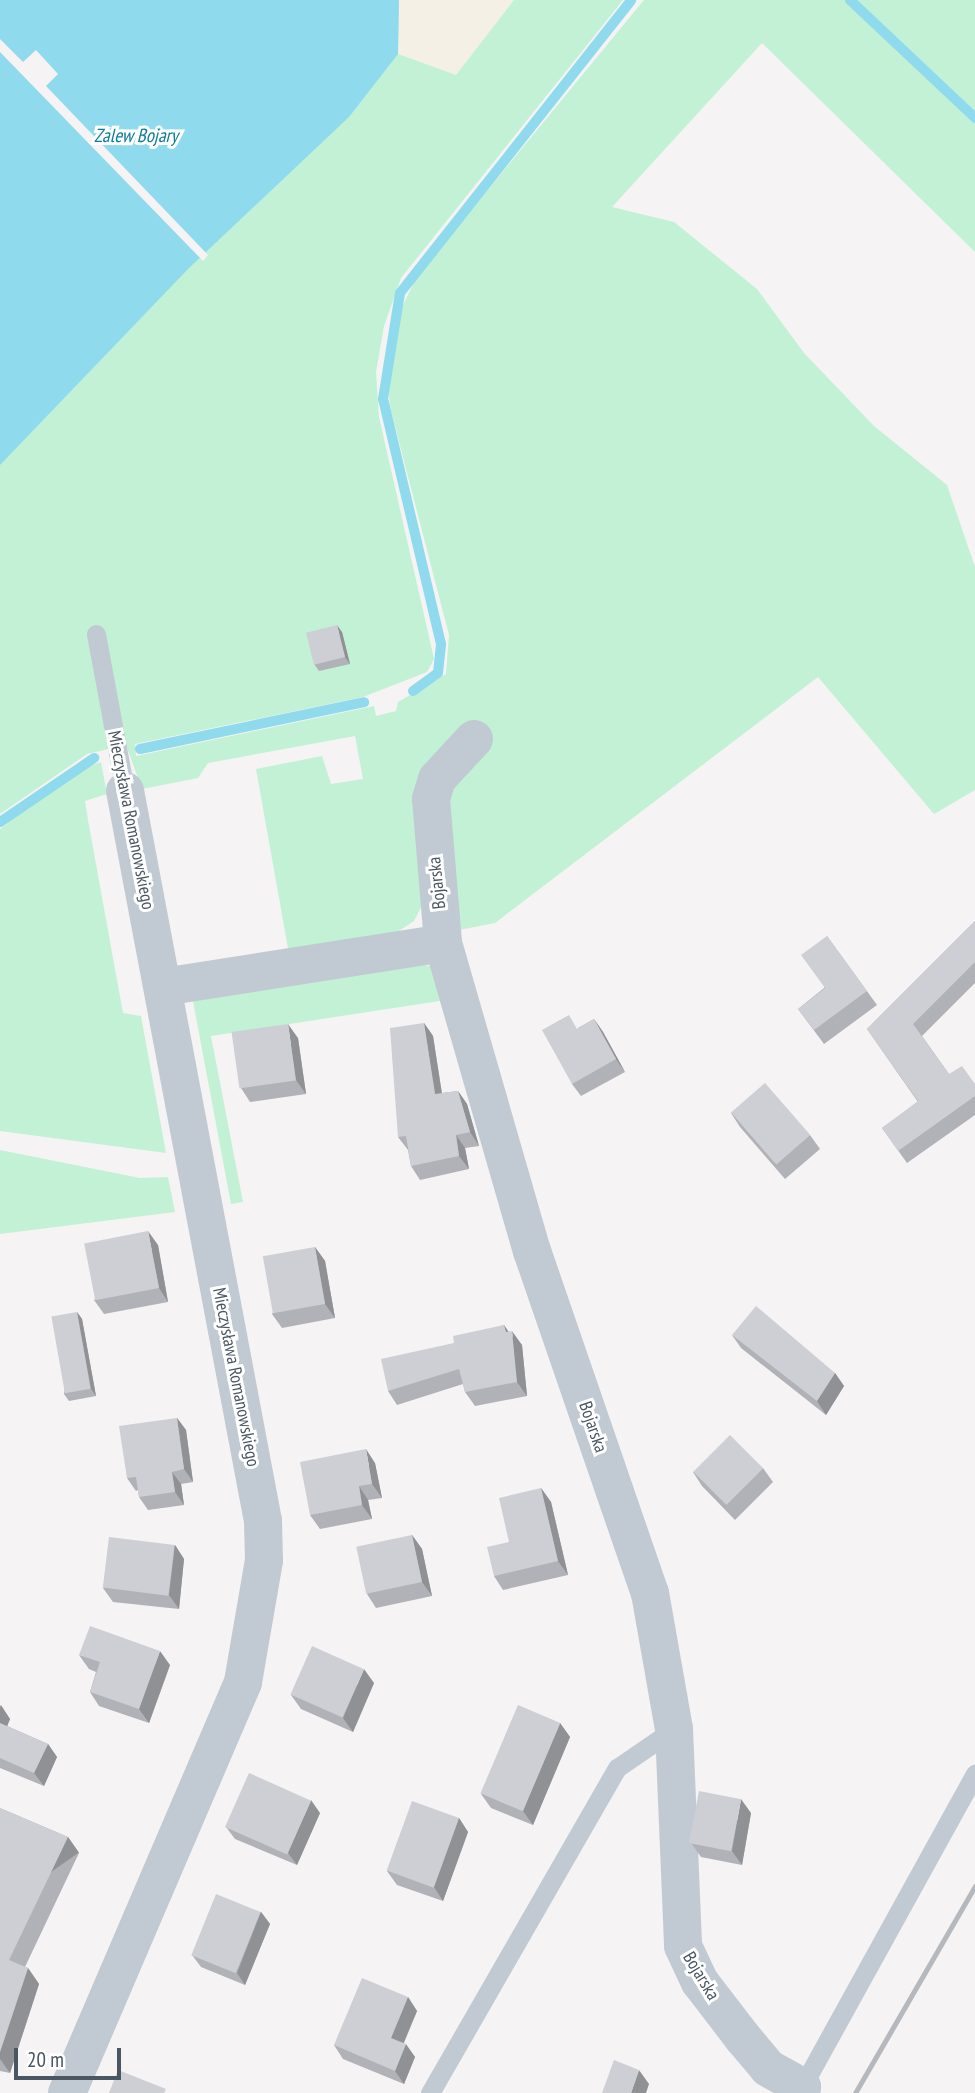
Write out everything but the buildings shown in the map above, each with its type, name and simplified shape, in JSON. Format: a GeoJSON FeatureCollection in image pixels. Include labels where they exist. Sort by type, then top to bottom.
{"type":"FeatureCollection","features":[{"type":"Feature","properties":{"kind":"street","name":"Bojarska"},"geometry":{"type":"LineString","coordinates":[[474,738],[437,779],[430,799],[443,943],[533,1251],[650,1593],[674,1729],[683,1946],[701,1982],[768,2068],[800,2090]]}},
{"type":"Feature","properties":{"kind":"street","name":"Mieczysława Romanowskiego"},"geometry":{"type":"LineString","coordinates":[[67,2093],[243,1682],[264,1561],[263,1521],[125,791]]}},
{"type":"Feature","properties":{"kind":"street"},"geometry":{"type":"LineString","coordinates":[[163,987],[443,943]]}},
{"type":"Feature","properties":{"kind":"lane","name":"Mieczysława Romanowskiego"},"geometry":{"type":"LineString","coordinates":[[96,634],[125,791]]}},
{"type":"Feature","properties":{"kind":"lane"},"geometry":{"type":"LineString","coordinates":[[430,2093],[617,1768],[674,1729]]}},
{"type":"Feature","properties":{"kind":"lane"},"geometry":{"type":"LineString","coordinates":[[800,2090],[975,1774]]}},
{"type":"Feature","properties":{"kind":"green space"},"geometry":{"type":"Polygon","coordinates":[[[0,0],[623,0],[401,278],[384,326],[376,372],[379,417],[434,659],[427,672],[363,697],[135,744],[136,756],[374,706],[376,716],[396,711],[398,702],[446,674],[449,635],[391,411],[386,378],[395,322],[417,276],[644,0],[975,0],[975,252],[762,43],[612,207],[674,222],[757,289],[804,353],[874,426],[947,485],[975,567],[975,790],[934,814],[818,677],[495,923],[454,931],[442,792],[486,742],[475,728],[437,757],[423,783],[427,896],[414,921],[379,944],[289,954],[256,769],[322,756],[331,784],[363,779],[355,736],[208,763],[198,778],[142,789],[126,745],[87,754],[0,814],[0,0]]]}},
{"type":"Feature","properties":{"kind":"green space"},"geometry":{"type":"Polygon","coordinates":[[[101,762],[107,794],[85,801],[88,820],[123,1013],[141,1016],[166,1153],[0,1131],[0,829],[78,770],[101,762]]]}},
{"type":"Feature","properties":{"kind":"green space"},"geometry":{"type":"Polygon","coordinates":[[[414,963],[435,967],[446,1000],[211,1036],[243,1202],[231,1204],[193,1001],[414,963]]]}},
{"type":"Feature","properties":{"kind":"green space"},"geometry":{"type":"Polygon","coordinates":[[[0,1150],[140,1178],[168,1177],[175,1212],[0,1234],[0,1150]]]}},
{"type":"Feature","properties":{"kind":"sand"},"geometry":{"type":"Polygon","coordinates":[[[399,0],[514,0],[456,75],[398,54],[399,0]]]}},
{"type":"Feature","properties":{"kind":"water","name":"Zalew Bojary"},"geometry":{"type":"Polygon","coordinates":[[[0,0],[399,0],[398,54],[349,117],[189,268],[0,465],[0,0]]]}},
{"type":"Feature","properties":{"kind":"pier"},"geometry":{"type":"Polygon","coordinates":[[[0,39],[23,62],[36,50],[58,74],[46,86],[208,255],[203,261],[0,52],[0,39]]]}},
{"type":"Feature","properties":{"kind":"waterway"},"geometry":{"type":"LineString","coordinates":[[413,691],[438,673],[441,644],[383,399],[400,293],[631,0]]}},
{"type":"Feature","properties":{"kind":"waterway"},"geometry":{"type":"LineString","coordinates":[[850,0],[975,118]]}},
{"type":"Feature","properties":{"kind":"waterway"},"geometry":{"type":"LineString","coordinates":[[140,749],[364,702]]}},
{"type":"Feature","properties":{"kind":"waterway"},"geometry":{"type":"LineString","coordinates":[[0,822],[94,758]]}},
{"type":"Feature","properties":{"kind":"railway"},"geometry":{"type":"LineString","coordinates":[[855,2093],[975,1886]]}}]}
